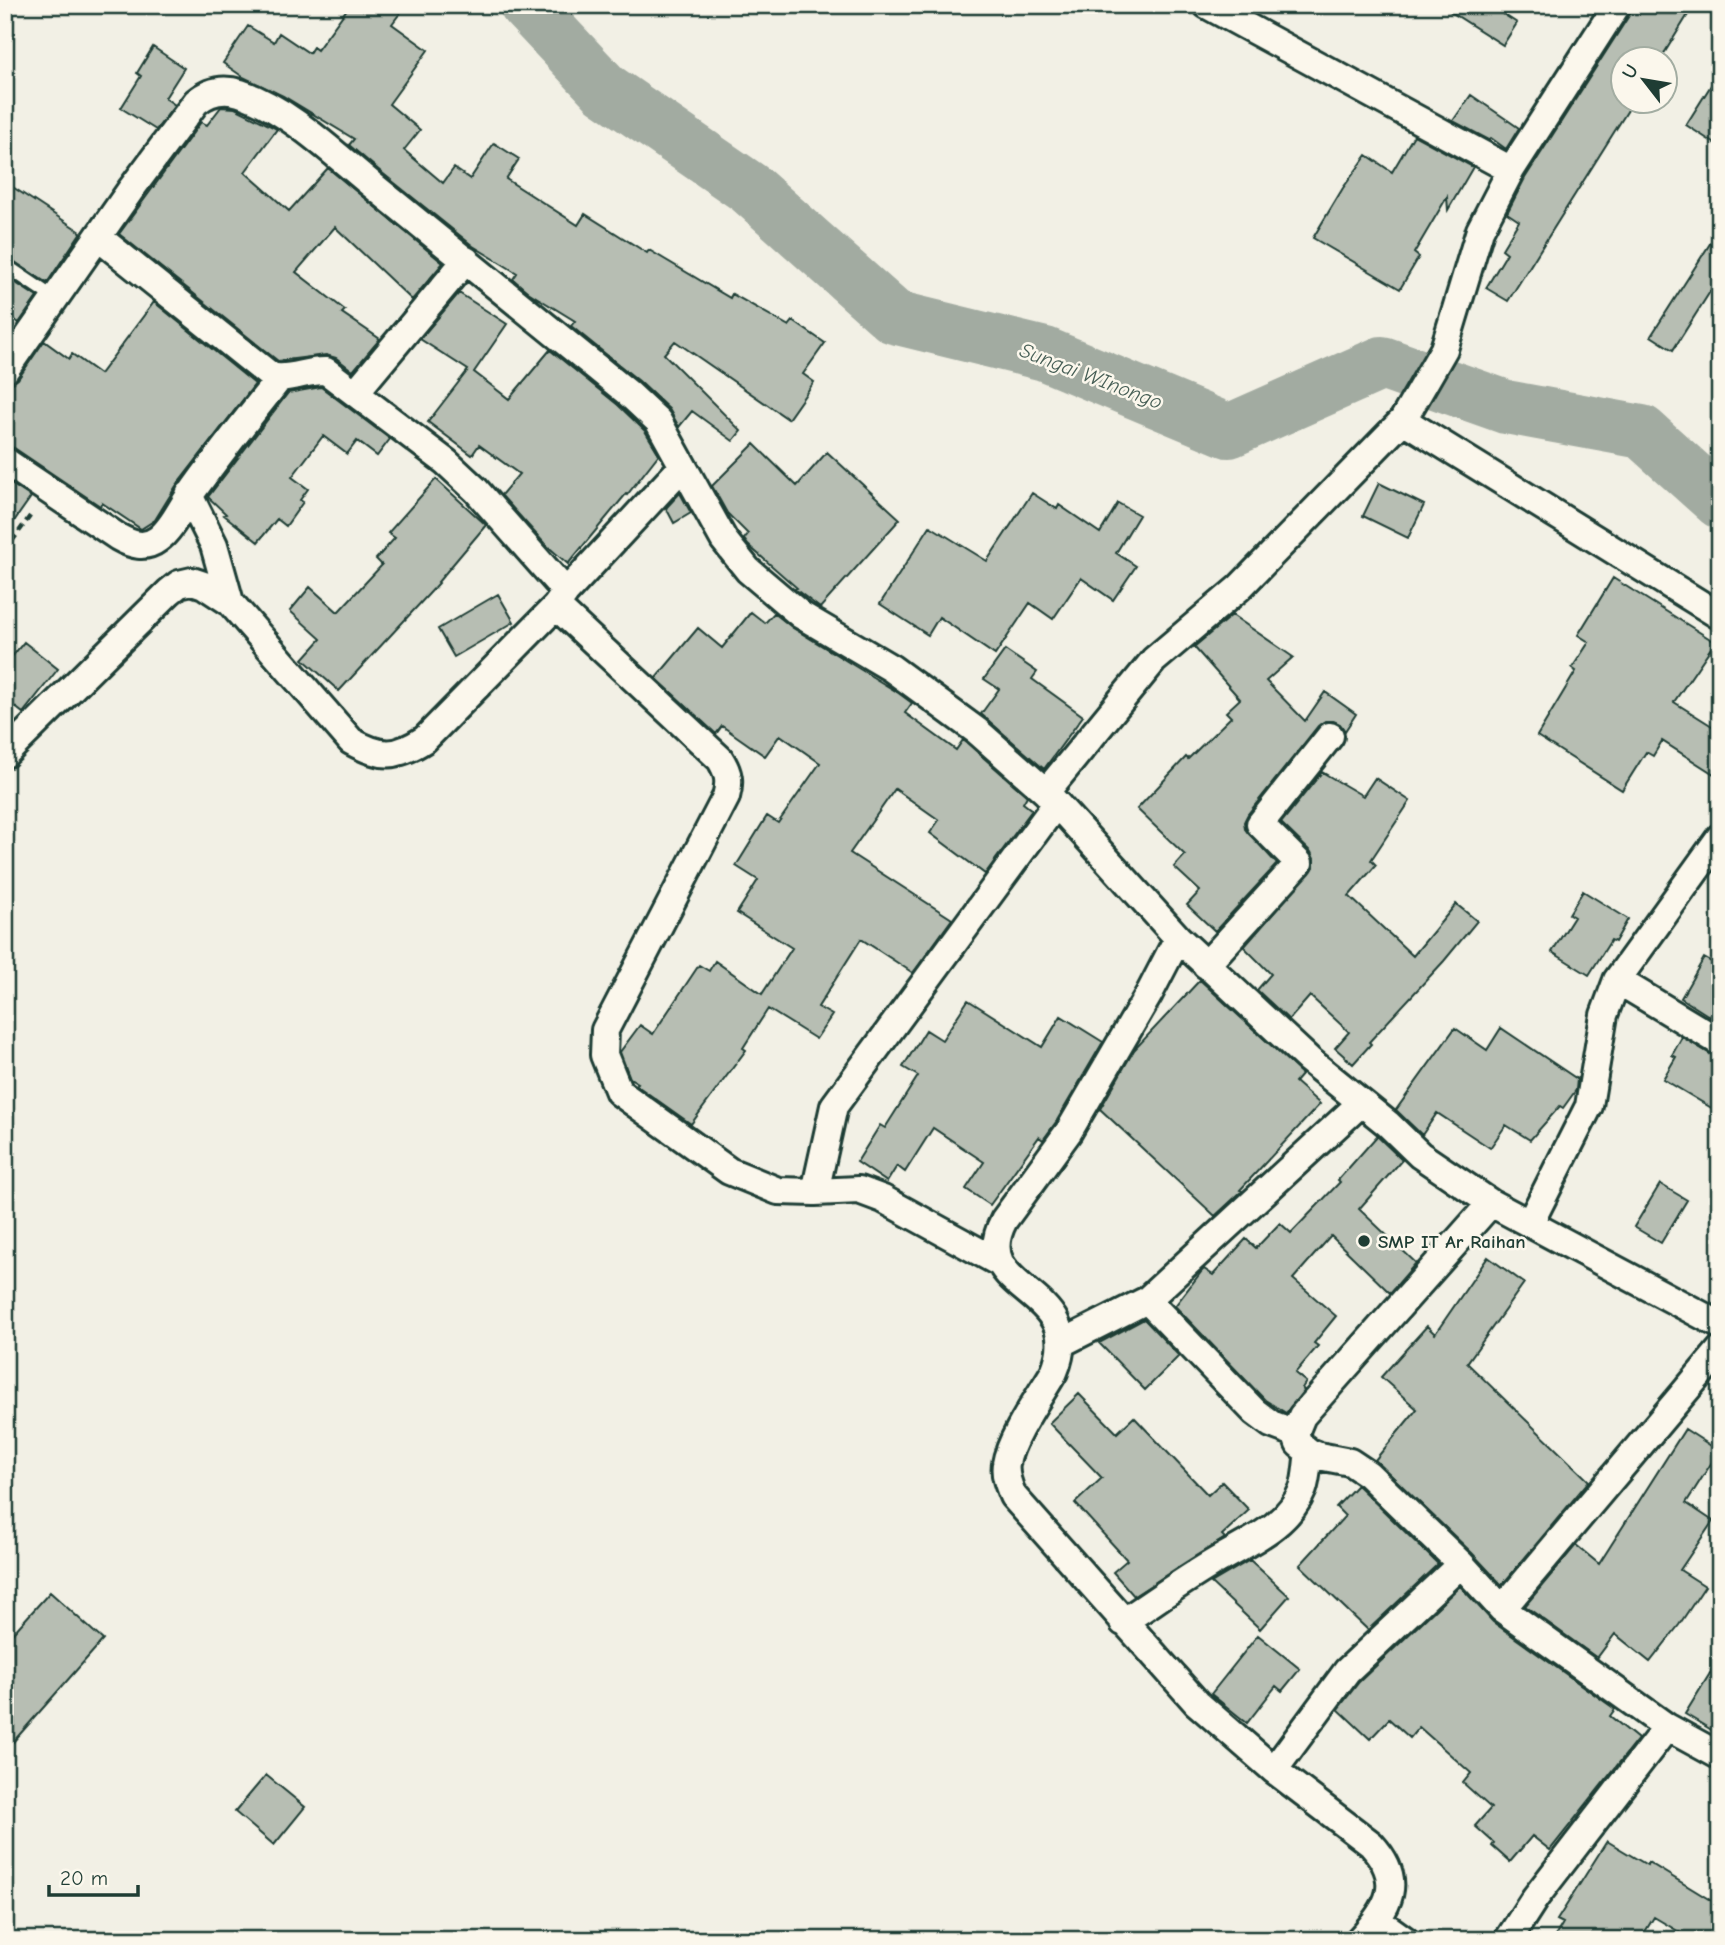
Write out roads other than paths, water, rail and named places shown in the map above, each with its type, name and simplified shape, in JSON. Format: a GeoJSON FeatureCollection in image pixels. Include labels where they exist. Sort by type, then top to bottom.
{"type":"FeatureCollection","features":[{"type":"Feature","properties":{"kind":"street"},"geometry":{"type":"LineString","coordinates":[[1207,5],[1511,170]]}},
{"type":"Feature","properties":{"kind":"street"},"geometry":{"type":"LineString","coordinates":[[815,1192],[834,1106],[1051,798],[1154,660],[1239,588],[1407,415],[1444,349],[1480,230],[1511,170],[1617,5]]}},
{"type":"Feature","properties":{"kind":"street"},"geometry":{"type":"LineString","coordinates":[[5,370],[188,110],[204,95],[224,90],[250,97],[283,116],[329,149],[659,421],[724,540],[748,570],[801,615],[891,668],[977,731],[1051,798],[1178,938],[1206,965],[1280,1035],[1388,1124],[1420,1155],[1491,1203],[1720,1325]]}},
{"type":"Feature","properties":{"kind":"street"},"geometry":{"type":"LineString","coordinates":[[98,237],[271,376],[279,379],[314,370],[326,371],[446,461],[477,490],[561,599],[720,759],[727,769],[730,784],[726,797],[605,1030],[604,1055],[619,1092],[729,1171],[778,1191],[859,1190],[883,1199],[998,1262],[1051,1314],[1060,1328],[1062,1343],[1059,1359],[1010,1451],[1006,1466],[1013,1496],[1197,1703],[1274,1770],[1371,1844],[1384,1858],[1390,1874],[1391,1891],[1386,1908],[1359,1940]]}},
{"type":"Feature","properties":{"kind":"street"},"geometry":{"type":"LineString","coordinates":[[355,393],[466,260]]}},
{"type":"Feature","properties":{"kind":"street"},"geometry":{"type":"LineString","coordinates":[[5,461],[132,545],[146,545],[159,539],[189,495],[279,379]]}},
{"type":"Feature","properties":{"kind":"street"},"geometry":{"type":"LineString","coordinates":[[1407,415],[1720,617]]}},
{"type":"Feature","properties":{"kind":"street"},"geometry":{"type":"LineString","coordinates":[[5,754],[169,592],[179,584],[192,581],[204,584],[230,602],[351,741],[371,752],[388,755],[408,750],[425,739],[561,599],[682,467]]}},
{"type":"Feature","properties":{"kind":"street"},"geometry":{"type":"LineString","coordinates":[[189,495],[214,545],[230,602]]}},
{"type":"Feature","properties":{"kind":"street"},"geometry":{"type":"LineString","coordinates":[[1206,965],[1300,863],[1261,824],[1330,736]]}},
{"type":"Feature","properties":{"kind":"street"},"geometry":{"type":"LineString","coordinates":[[1530,1223],[1589,1107],[1604,1015],[1617,980],[1720,837]]}},
{"type":"Feature","properties":{"kind":"street"},"geometry":{"type":"LineString","coordinates":[[998,1262],[994,1248],[996,1235],[1004,1220],[1075,1122],[1178,938]]}},
{"type":"Feature","properties":{"kind":"street"},"geometry":{"type":"LineString","coordinates":[[1617,980],[1720,1042]]}},
{"type":"Feature","properties":{"kind":"street"},"geometry":{"type":"LineString","coordinates":[[1062,1343],[1147,1300],[1361,1103]]}},
{"type":"Feature","properties":{"kind":"street"},"geometry":{"type":"LineString","coordinates":[[1123,1622],[1218,1560],[1261,1537],[1278,1522],[1303,1488],[1302,1416],[1491,1203]]}},
{"type":"Feature","properties":{"kind":"street"},"geometry":{"type":"LineString","coordinates":[[1147,1300],[1255,1412],[1319,1456],[1350,1462],[1368,1474],[1461,1564],[1502,1609],[1667,1727],[1720,1756]]}},
{"type":"Feature","properties":{"kind":"street"},"geometry":{"type":"LineString","coordinates":[[1502,1609],[1720,1350]]}},
{"type":"Feature","properties":{"kind":"street"},"geometry":{"type":"LineString","coordinates":[[1274,1770],[1347,1671],[1461,1564]]}},
{"type":"Feature","properties":{"kind":"street"},"geometry":{"type":"LineString","coordinates":[[1508,1940],[1530,1905],[1667,1727]]}},
{"type":"Feature","properties":{"kind":"street"},"geometry":{"type":"LineString","coordinates":[[1377,1920],[1405,1940]]}},
{"type":"Feature","properties":{"kind":"lane"},"geometry":{"type":"LineString","coordinates":[[5,265],[54,298]]}},
{"type":"Feature","properties":{"kind":"waterway","name":"Sungai WInongo"},"geometry":{"type":"LineString","coordinates":[[526,5],[605,89],[749,188],[894,317],[1045,354],[1229,431],[1382,363],[1506,407],[1642,432],[1720,502]]}},
{"type":"Feature","properties":{"kind":"place","name":"SMP IT Ar Raihan"},"geometry":{"type":"Point","coordinates":[1364,1241]}}]}
